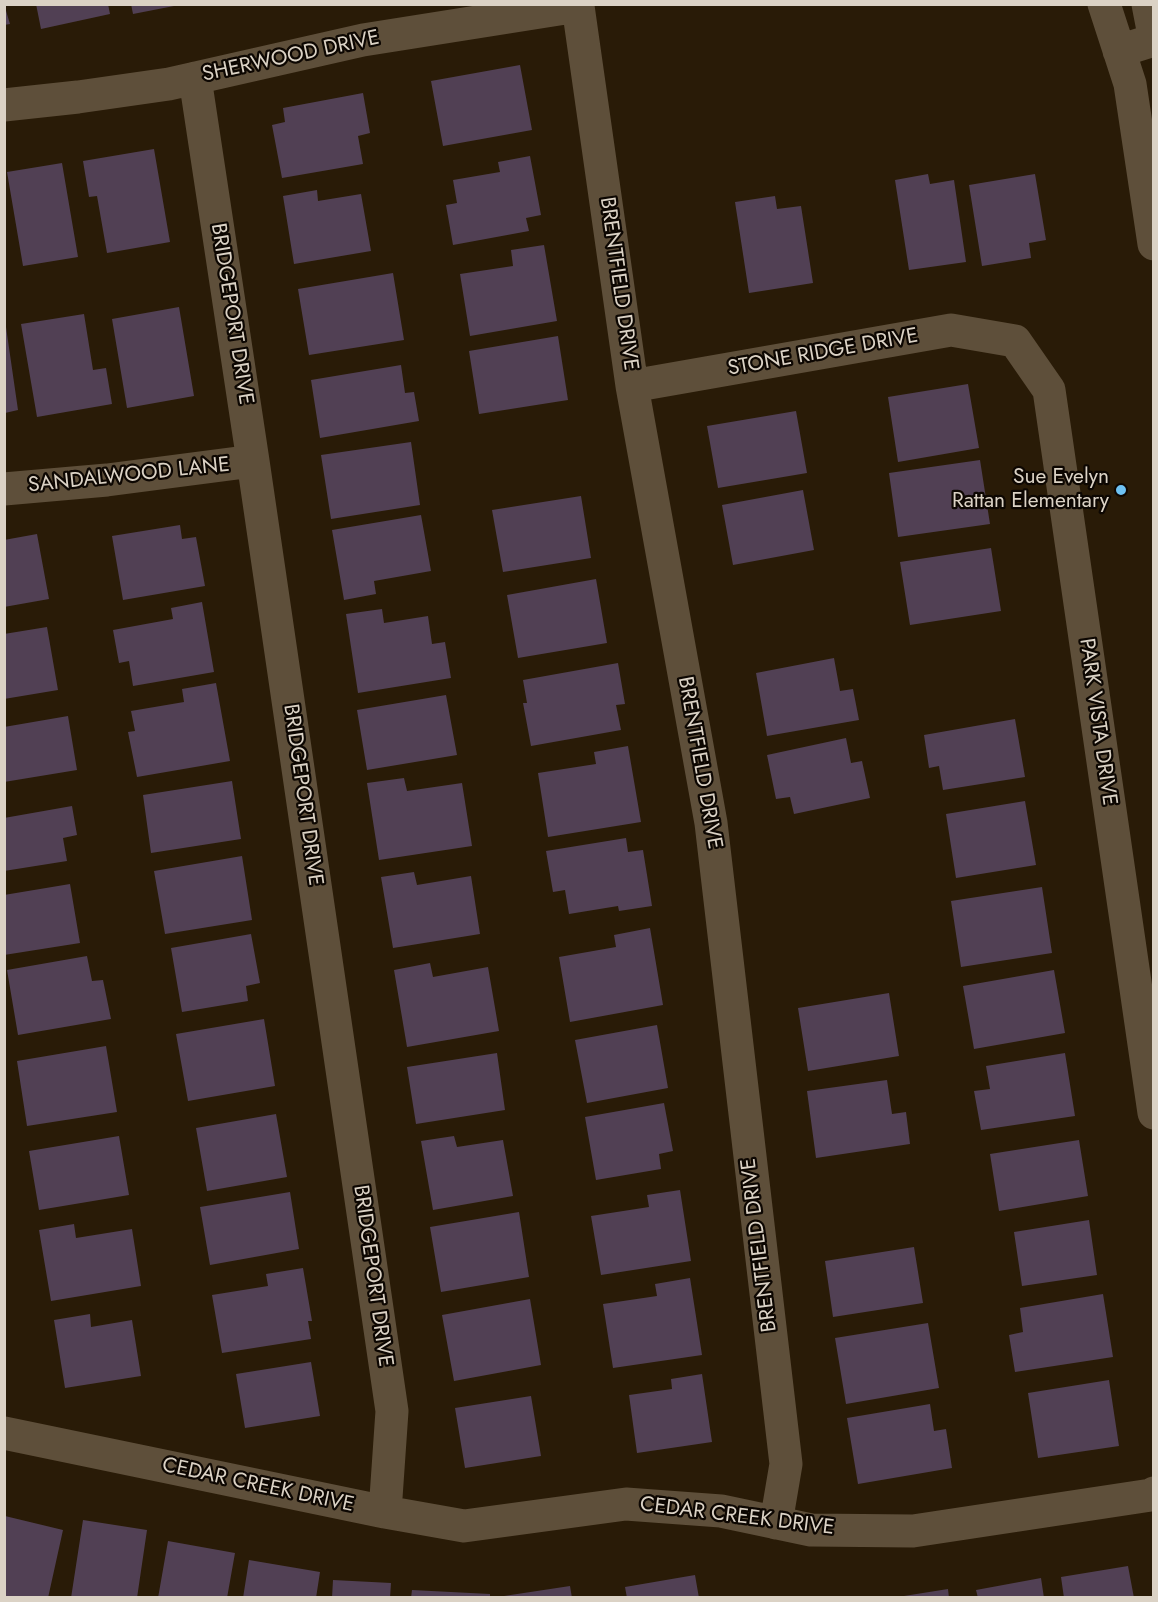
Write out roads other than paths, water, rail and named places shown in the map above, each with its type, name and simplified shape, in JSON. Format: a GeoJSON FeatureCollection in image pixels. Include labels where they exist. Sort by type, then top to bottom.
{"type":"FeatureCollection","features":[{"type":"Feature","properties":{"kind":"street"},"geometry":{"type":"LineString","coordinates":[[1104,4],[1130,84],[1154,244]]}},
{"type":"Feature","properties":{"kind":"street"},"geometry":{"type":"LineString","coordinates":[[1119,51],[1154,37],[1148,4]]}},
{"type":"Feature","properties":{"kind":"street","name":"SHERWOOD DRIVE"},"geometry":{"type":"LineString","coordinates":[[4,105],[78,98],[169,84],[363,40],[578,6]]}},
{"type":"Feature","properties":{"kind":"street","name":"BRENTFIELD DRIVE"},"geometry":{"type":"LineString","coordinates":[[578,6],[632,386],[712,835],[786,1464],[776,1523]]}},
{"type":"Feature","properties":{"kind":"street","name":"BRIDGEPORT DRIVE"},"geometry":{"type":"LineString","coordinates":[[195,78],[392,1412],[385,1512]]}},
{"type":"Feature","properties":{"kind":"street","name":"STONE RIDGE DRIVE"},"geometry":{"type":"LineString","coordinates":[[632,386],[951,330],[1015,341]]}},
{"type":"Feature","properties":{"kind":"street","name":"PARK VISTA DRIVE"},"geometry":{"type":"LineString","coordinates":[[1015,341],[1049,390],[1154,1113]]}},
{"type":"Feature","properties":{"kind":"street","name":"SANDALWOOD LANE"},"geometry":{"type":"LineString","coordinates":[[4,489],[108,480],[253,461]]}},
{"type":"Feature","properties":{"kind":"street","name":"CEDAR CREEK DRIVE"},"geometry":{"type":"LineString","coordinates":[[4,1433],[385,1512],[464,1526],[626,1504],[721,1511],[811,1530],[913,1531],[1154,1493]]}},
{"type":"Feature","properties":{"kind":"place","name":"Sue Evelyn Rattan Elementary"},"geometry":{"type":"Point","coordinates":[1121,490]}}]}
